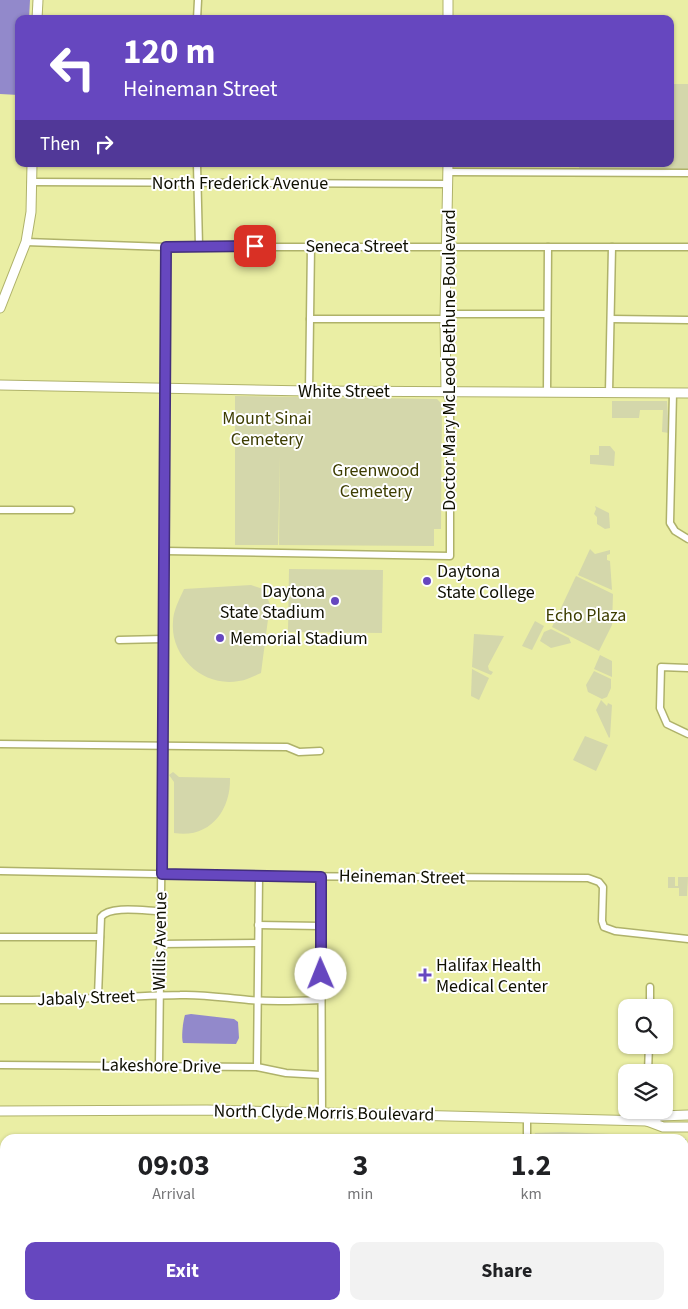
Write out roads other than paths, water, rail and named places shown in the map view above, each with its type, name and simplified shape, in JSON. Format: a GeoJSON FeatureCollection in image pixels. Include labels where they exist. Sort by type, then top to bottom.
{"type":"FeatureCollection","features":[{"type":"Feature","properties":{"kind":"street"},"geometry":{"type":"LineString","coordinates":[[37,15],[38,0]]}},
{"type":"Feature","properties":{"kind":"street"},"geometry":{"type":"LineString","coordinates":[[197,15],[198,0]]}},
{"type":"Feature","properties":{"kind":"street"},"geometry":{"type":"LineString","coordinates":[[448,0],[448,15]]}},
{"type":"Feature","properties":{"kind":"street"},"geometry":{"type":"LineString","coordinates":[[0,307],[26,242],[31,212],[32,167]]}},
{"type":"Feature","properties":{"kind":"street"},"geometry":{"type":"LineString","coordinates":[[197,167],[198,246]]}},
{"type":"Feature","properties":{"kind":"street"},"geometry":{"type":"LineString","coordinates":[[448,168],[688,173]]}},
{"type":"Feature","properties":{"kind":"street","name":"Doctor Mary McLeod Bethune Boulevard"},"geometry":{"type":"LineString","coordinates":[[165,551],[450,556],[450,418],[449,400],[446,392],[445,317],[448,246],[448,168]]}},
{"type":"Feature","properties":{"kind":"street","name":"North Frederick Avenue"},"geometry":{"type":"LineString","coordinates":[[31,182],[448,184]]}},
{"type":"Feature","properties":{"kind":"street","name":"Seneca Street"},"geometry":{"type":"LineString","coordinates":[[26,242],[166,247],[688,247]]}},
{"type":"Feature","properties":{"kind":"street"},"geometry":{"type":"LineString","coordinates":[[309,391],[311,246]]}},
{"type":"Feature","properties":{"kind":"street","name":"Willis Avenue"},"geometry":{"type":"LineString","coordinates":[[159,1065],[165,551],[166,247]]}},
{"type":"Feature","properties":{"kind":"street"},"geometry":{"type":"LineString","coordinates":[[547,392],[548,247]]}},
{"type":"Feature","properties":{"kind":"street"},"geometry":{"type":"LineString","coordinates":[[609,392],[612,247]]}},
{"type":"Feature","properties":{"kind":"street"},"geometry":{"type":"LineString","coordinates":[[310,319],[547,314]]}},
{"type":"Feature","properties":{"kind":"street"},"geometry":{"type":"LineString","coordinates":[[611,319],[688,320]]}},
{"type":"Feature","properties":{"kind":"street","name":"White Street"},"geometry":{"type":"LineString","coordinates":[[0,386],[309,391],[688,393]]}},
{"type":"Feature","properties":{"kind":"street"},"geometry":{"type":"LineString","coordinates":[[672,393],[670,523],[675,530],[688,539]]}},
{"type":"Feature","properties":{"kind":"street"},"geometry":{"type":"LineString","coordinates":[[0,510],[71,510]]}},
{"type":"Feature","properties":{"kind":"street"},"geometry":{"type":"LineString","coordinates":[[119,640],[163,639]]}},
{"type":"Feature","properties":{"kind":"street"},"geometry":{"type":"LineString","coordinates":[[688,668],[661,667],[660,708],[666,724],[688,734]]}},
{"type":"Feature","properties":{"kind":"street"},"geometry":{"type":"LineString","coordinates":[[0,744],[286,747],[299,752],[320,751]]}},
{"type":"Feature","properties":{"kind":"street","name":"Heineman Street"},"geometry":{"type":"LineString","coordinates":[[0,871],[595,880],[603,887],[602,921],[604,927],[615,931],[688,939]]}},
{"type":"Feature","properties":{"kind":"street"},"geometry":{"type":"LineString","coordinates":[[257,1067],[259,876]]}},
{"type":"Feature","properties":{"kind":"street"},"geometry":{"type":"LineString","coordinates":[[321,877],[322,1113]]}},
{"type":"Feature","properties":{"kind":"street"},"geometry":{"type":"LineString","coordinates":[[98,996],[101,917],[109,911],[160,911]]}},
{"type":"Feature","properties":{"kind":"street"},"geometry":{"type":"LineString","coordinates":[[258,925],[321,926]]}},
{"type":"Feature","properties":{"kind":"street"},"geometry":{"type":"LineString","coordinates":[[0,937],[100,938]]}},
{"type":"Feature","properties":{"kind":"street"},"geometry":{"type":"LineString","coordinates":[[160,944],[257,943]]}},
{"type":"Feature","properties":{"kind":"street"},"geometry":{"type":"LineString","coordinates":[[650,987],[650,999]]}},
{"type":"Feature","properties":{"kind":"street","name":"Jabaly Street"},"geometry":{"type":"LineString","coordinates":[[0,1000],[62,1001],[98,996],[159,997],[216,995],[258,1001],[322,1000]]}},
{"type":"Feature","properties":{"kind":"street","name":"Lakeshore Drive"},"geometry":{"type":"LineString","coordinates":[[0,1064],[257,1067],[286,1073],[321,1075]]}},
{"type":"Feature","properties":{"kind":"street","name":"North Clyde Morris Boulevard"},"geometry":{"type":"LineString","coordinates":[[0,1111],[207,1110],[647,1120],[660,1116],[688,1115]]}},
{"type":"Feature","properties":{"kind":"street"},"geometry":{"type":"LineString","coordinates":[[526,1118],[526,1134]]}},
{"type":"Feature","properties":{"kind":"street","name":"North Clyde Morris Boulevard"},"geometry":{"type":"LineString","coordinates":[[647,1120],[663,1127],[688,1127]]}},
{"type":"Feature","properties":{"kind":"place","name":"Daytona State College"},"geometry":{"type":"Point","coordinates":[427,581]}},
{"type":"Feature","properties":{"kind":"place","name":"Daytona State Stadium"},"geometry":{"type":"Point","coordinates":[335,601]}},
{"type":"Feature","properties":{"kind":"place","name":"Memorial Stadium"},"geometry":{"type":"Point","coordinates":[220,638]}},
{"type":"Feature","properties":{"kind":"place","name":"Halifax Health Medical Center"},"geometry":{"type":"Point","coordinates":[425,975]}},
{"type":"Feature","properties":{"kind":"park label","name":"Mount Sinai Cemetery"},"geometry":{"type":"Point","coordinates":[267,428]}},
{"type":"Feature","properties":{"kind":"park label","name":"Greenwood Cemetery"},"geometry":{"type":"Point","coordinates":[376,480]}},
{"type":"Feature","properties":{"kind":"park label","name":"Echo Plaza"},"geometry":{"type":"Point","coordinates":[586,615]}}]}
